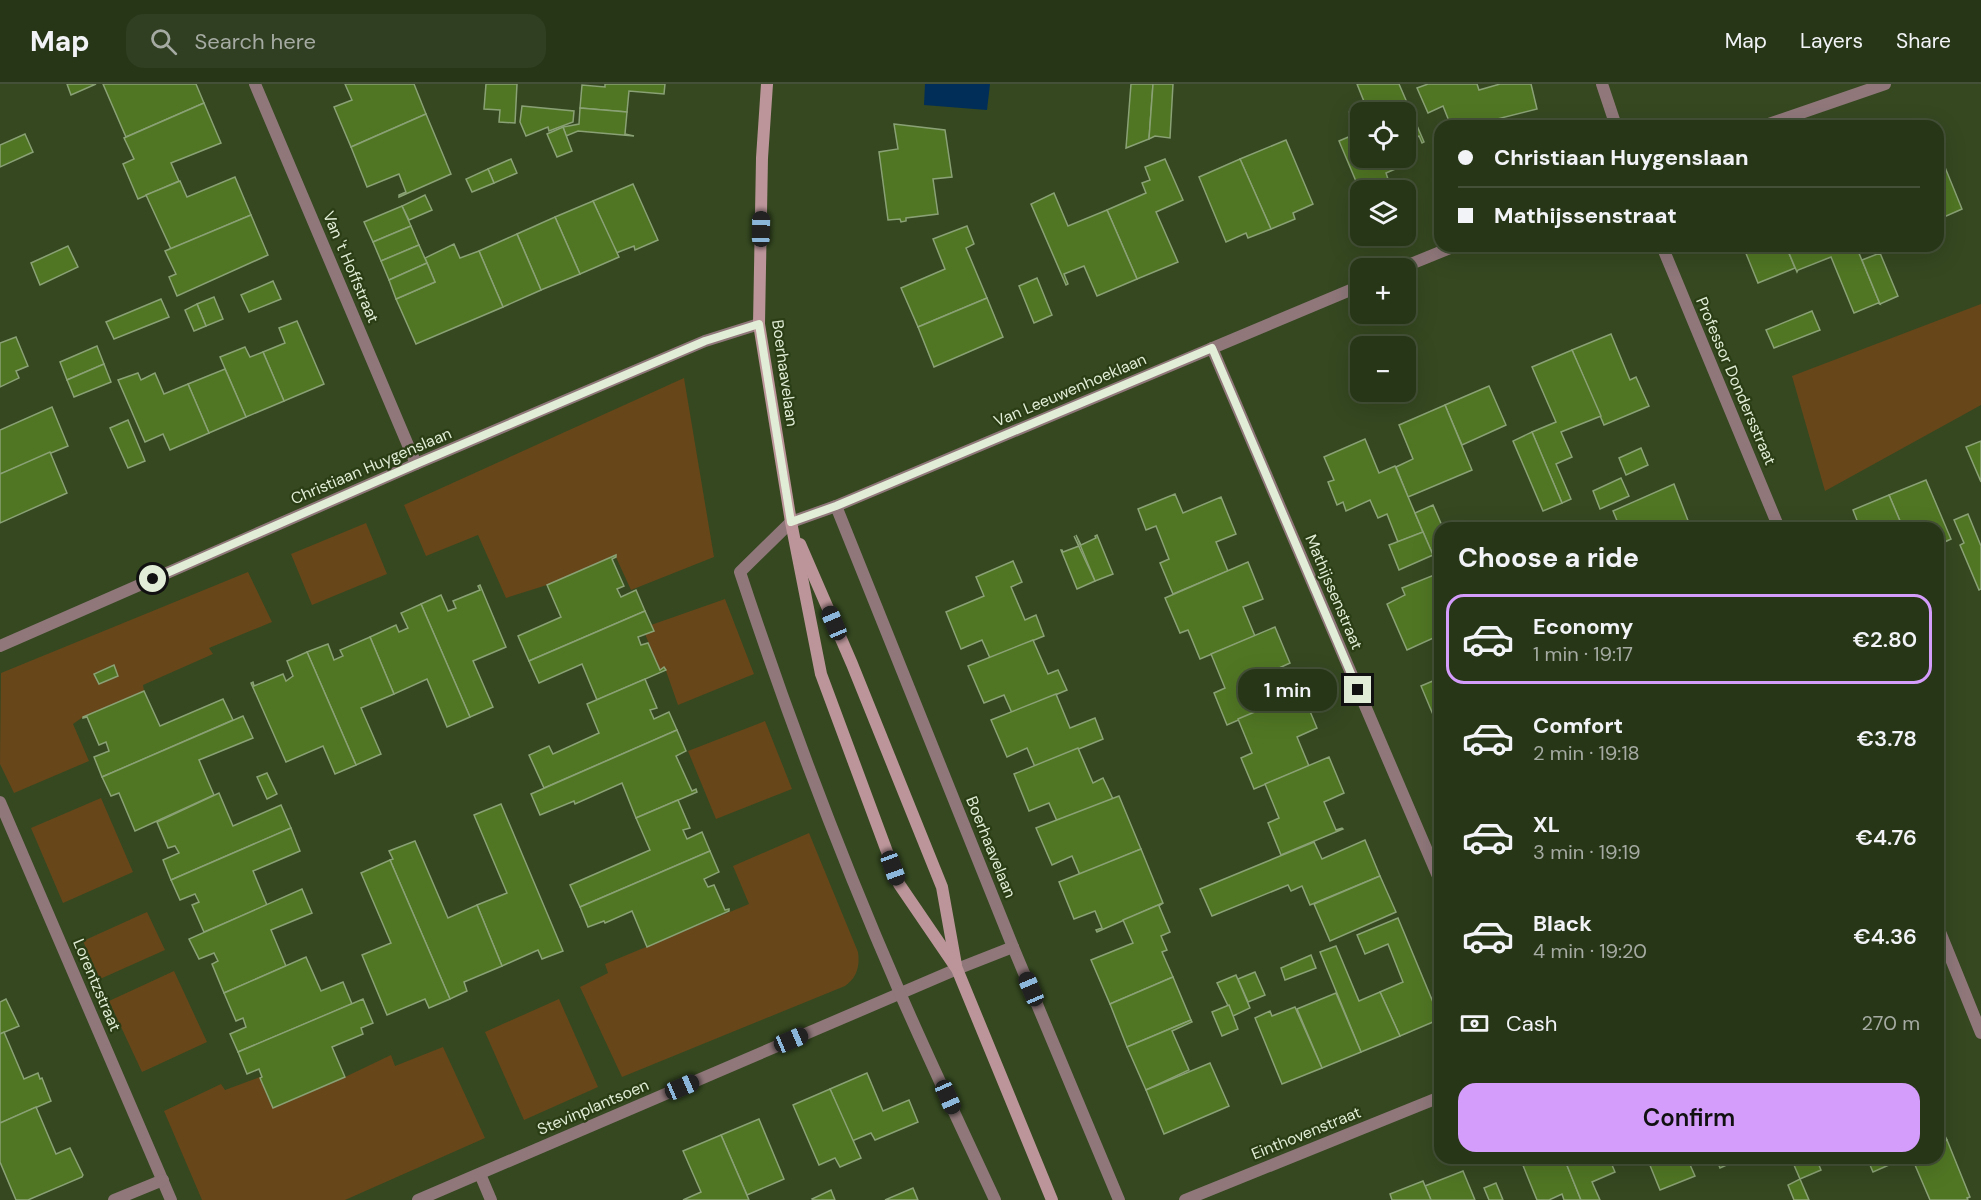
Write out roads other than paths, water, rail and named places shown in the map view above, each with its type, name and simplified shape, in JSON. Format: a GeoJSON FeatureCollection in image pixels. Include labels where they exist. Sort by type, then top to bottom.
{"type":"FeatureCollection","features":[{"type":"Feature","properties":{"kind":"main road","name":"Boerhaavelaan"},"geometry":{"type":"LineString","coordinates":[[767,84],[762,158],[759,324],[791,522],[821,674],[899,884],[957,969],[1052,1200]]}},
{"type":"Feature","properties":{"kind":"main road","name":"Boerhaavelaan"},"geometry":{"type":"LineString","coordinates":[[791,522],[852,664],[942,887],[957,969]]}},
{"type":"Feature","properties":{"kind":"street","name":"Van 't Hoffstraat"},"geometry":{"type":"LineString","coordinates":[[255,84],[416,464]]}},
{"type":"Feature","properties":{"kind":"street"},"geometry":{"type":"LineString","coordinates":[[1602,84],[1614,120]]}},
{"type":"Feature","properties":{"kind":"street"},"geometry":{"type":"LineString","coordinates":[[1780,120],[1885,84]]}},
{"type":"Feature","properties":{"kind":"street"},"geometry":{"type":"LineString","coordinates":[[1416,262],[1440,252]]}},
{"type":"Feature","properties":{"kind":"street","name":"Professor Dondersstraat"},"geometry":{"type":"LineString","coordinates":[[1664,252],[1777,522]]}},
{"type":"Feature","properties":{"kind":"street","name":"Van Leeuwenhoeklaan"},"geometry":{"type":"LineString","coordinates":[[791,522],[836,506],[1350,290]]}},
{"type":"Feature","properties":{"kind":"street","name":"Christiaan Huygenslaan"},"geometry":{"type":"LineString","coordinates":[[0,646],[416,464],[705,341],[759,324]]}},
{"type":"Feature","properties":{"kind":"street","name":"Mathijssenstraat"},"geometry":{"type":"LineString","coordinates":[[1212,348],[1434,867]]}},
{"type":"Feature","properties":{"kind":"street","name":"Boerhaavelaan"},"geometry":{"type":"LineString","coordinates":[[836,506],[1013,947],[1119,1200]]}},
{"type":"Feature","properties":{"kind":"street"},"geometry":{"type":"LineString","coordinates":[[791,522],[740,572],[774,676],[842,853],[900,993],[994,1200]]}},
{"type":"Feature","properties":{"kind":"street","name":"Lorentzstraat"},"geometry":{"type":"LineString","coordinates":[[0,802],[171,1200]]}},
{"type":"Feature","properties":{"kind":"street"},"geometry":{"type":"LineString","coordinates":[[1944,942],[1981,1033]]}},
{"type":"Feature","properties":{"kind":"street","name":"Stevinplantsoen"},"geometry":{"type":"LineString","coordinates":[[417,1200],[900,993],[1013,947]]}},
{"type":"Feature","properties":{"kind":"street","name":"Einthovenstraat"},"geometry":{"type":"LineString","coordinates":[[1185,1200],[1434,1099]]}},
{"type":"Feature","properties":{"kind":"street"},"geometry":{"type":"LineString","coordinates":[[480,1174],[491,1200]]}},
{"type":"Feature","properties":{"kind":"street"},"geometry":{"type":"LineString","coordinates":[[114,1200],[164,1180]]}},
{"type":"Feature","properties":{"kind":"water"},"geometry":{"type":"Polygon","coordinates":[[[925,84],[990,84],[987,110],[924,105],[925,84]]]}}]}
